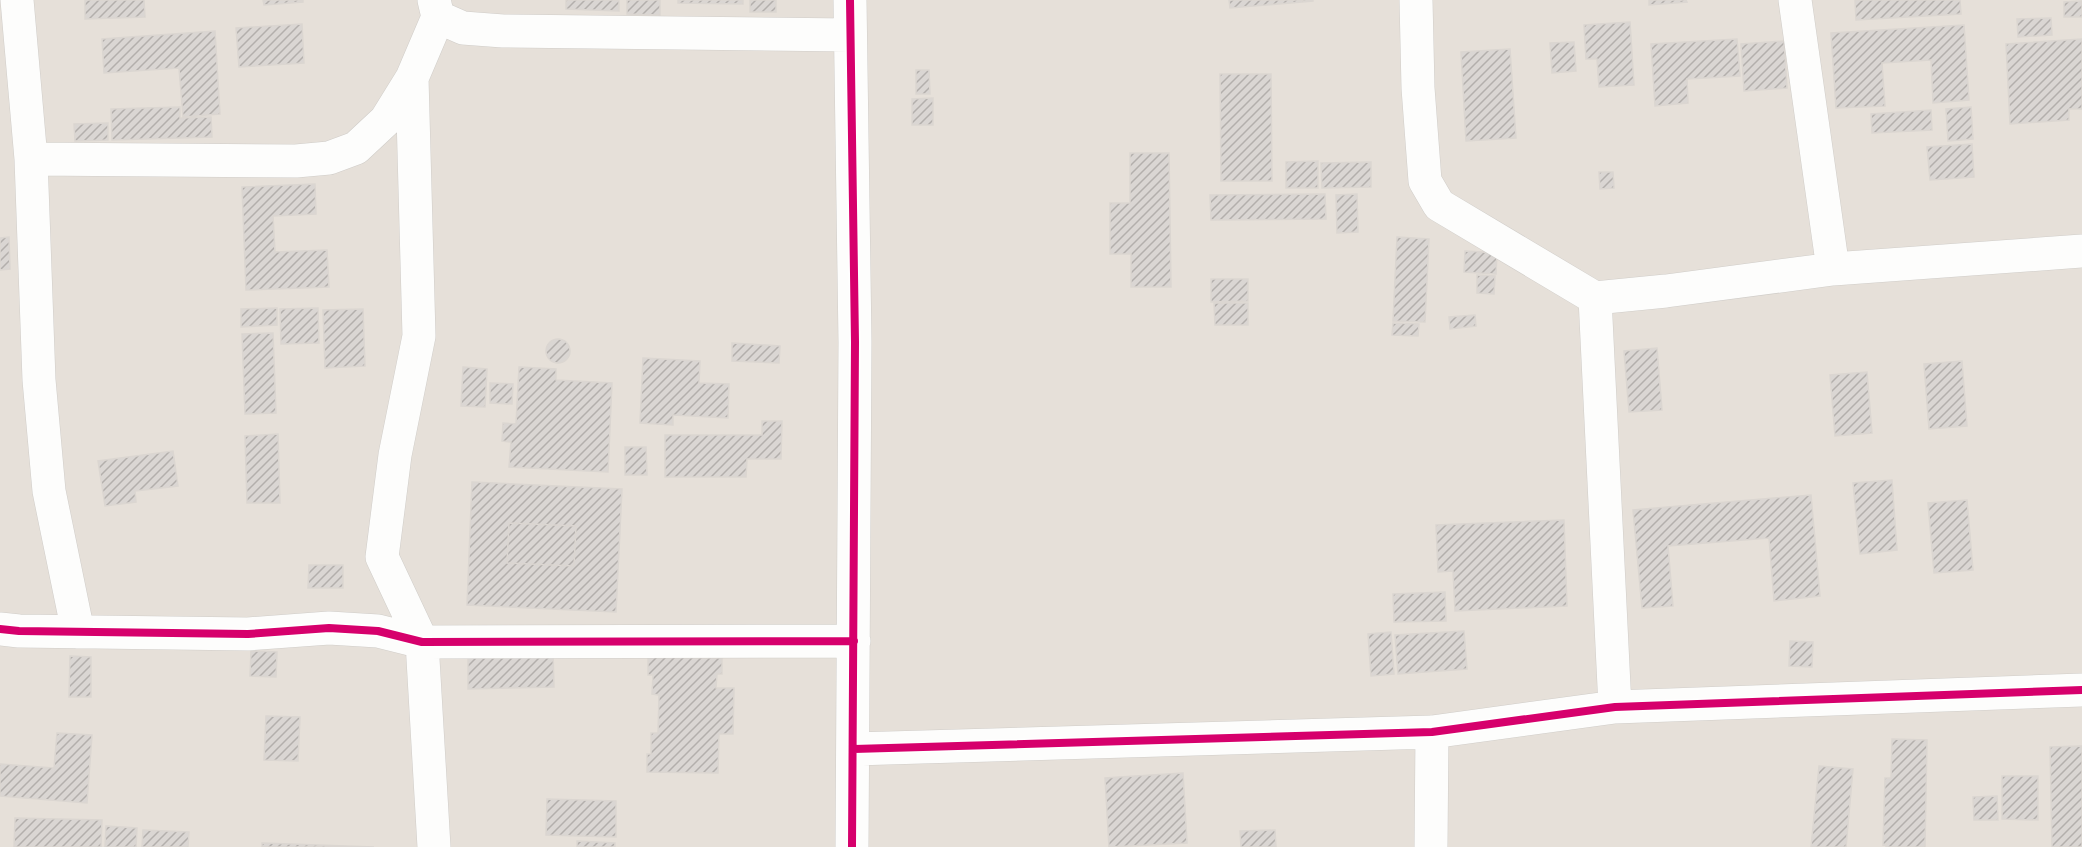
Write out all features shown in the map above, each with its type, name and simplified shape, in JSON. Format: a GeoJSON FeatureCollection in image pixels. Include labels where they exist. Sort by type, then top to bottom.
{"type":"FeatureCollection","features":[{"type":"Feature","properties":{"kind":"street"},"geometry":{"type":"LineString","coordinates":[[17,0],[31,159],[39,380],[49,491],[78,632]]}},
{"type":"Feature","properties":{"kind":"street"},"geometry":{"type":"LineString","coordinates":[[850,0],[855,342],[852,847]]}},
{"type":"Feature","properties":{"kind":"street"},"geometry":{"type":"LineString","coordinates":[[1416,0],[1418,88],[1425,181],[1439,205],[1595,298],[1666,291],[1833,268],[2082,250]]}},
{"type":"Feature","properties":{"kind":"street"},"geometry":{"type":"LineString","coordinates":[[1795,0],[1833,268]]}},
{"type":"Feature","properties":{"kind":"street"},"geometry":{"type":"LineString","coordinates":[[31,159],[296,161],[329,158],[356,148],[386,120],[412,78],[436,8],[463,28],[503,31],[850,35]]}},
{"type":"Feature","properties":{"kind":"street"},"geometry":{"type":"LineString","coordinates":[[412,78],[418,336],[395,455],[382,557],[422,642],[434,847]]}},
{"type":"Feature","properties":{"kind":"street"},"geometry":{"type":"LineString","coordinates":[[1595,298],[1615,706]]}},
{"type":"Feature","properties":{"kind":"street"},"geometry":{"type":"LineString","coordinates":[[0,629],[248,634],[350,628],[378,631],[422,642],[854,641]]}},
{"type":"Feature","properties":{"kind":"street"},"geometry":{"type":"LineString","coordinates":[[854,749],[1432,732],[1615,706],[2082,690]]}},
{"type":"Feature","properties":{"kind":"street"},"geometry":{"type":"LineString","coordinates":[[1431,847],[1432,732]]}},
{"type":"Feature","properties":{"kind":"shaded area"},"geometry":{"type":"Polygon","coordinates":[[[0,0],[2082,0],[2082,847],[0,847],[0,0]]]}},
{"type":"Feature","properties":{"kind":"building"},"geometry":{"type":"Polygon","coordinates":[[[85,0],[144,0],[145,17],[85,19],[85,0]]]}},
{"type":"Feature","properties":{"kind":"building"},"geometry":{"type":"Polygon","coordinates":[[[263,0],[303,0],[303,2],[264,5],[263,0]]]}},
{"type":"Feature","properties":{"kind":"building"},"geometry":{"type":"Polygon","coordinates":[[[566,0],[619,0],[619,11],[566,9],[566,0]]]}},
{"type":"Feature","properties":{"kind":"building"},"geometry":{"type":"Polygon","coordinates":[[[627,0],[660,0],[660,15],[627,14],[627,0]]]}},
{"type":"Feature","properties":{"kind":"building"},"geometry":{"type":"Polygon","coordinates":[[[678,0],[743,0],[743,4],[678,3],[678,0]]]}},
{"type":"Feature","properties":{"kind":"building"},"geometry":{"type":"Polygon","coordinates":[[[750,0],[776,0],[776,12],[750,12],[750,0]]]}},
{"type":"Feature","properties":{"kind":"building"},"geometry":{"type":"Polygon","coordinates":[[[1229,0],[1313,0],[1313,1],[1230,8],[1229,0]]]}},
{"type":"Feature","properties":{"kind":"building"},"geometry":{"type":"Polygon","coordinates":[[[1649,0],[1686,0],[1687,2],[1649,5],[1649,0]]]}},
{"type":"Feature","properties":{"kind":"building"},"geometry":{"type":"Polygon","coordinates":[[[1855,0],[1960,0],[1961,14],[1856,20],[1855,0]]]}},
{"type":"Feature","properties":{"kind":"building"},"geometry":{"type":"Polygon","coordinates":[[[2082,1],[2082,17],[2064,17],[2064,2],[2082,1]]]}},
{"type":"Feature","properties":{"kind":"building"},"geometry":{"type":"Polygon","coordinates":[[[2051,18],[2052,35],[2018,37],[2017,19],[2051,18]]]}},
{"type":"Feature","properties":{"kind":"building"},"geometry":{"type":"Polygon","coordinates":[[[1630,22],[1634,85],[1599,87],[1597,59],[1586,59],[1584,25],[1630,22]]]}},
{"type":"Feature","properties":{"kind":"building"},"geometry":{"type":"Polygon","coordinates":[[[302,24],[304,63],[239,67],[236,28],[302,24]]]}},
{"type":"Feature","properties":{"kind":"building"},"geometry":{"type":"Polygon","coordinates":[[[1964,25],[1969,100],[1933,103],[1931,60],[1882,63],[1885,106],[1836,108],[1831,33],[1964,25]]]}},
{"type":"Feature","properties":{"kind":"building"},"geometry":{"type":"Polygon","coordinates":[[[215,31],[220,114],[183,117],[179,68],[104,73],[102,39],[215,31]]]}},
{"type":"Feature","properties":{"kind":"building"},"geometry":{"type":"Polygon","coordinates":[[[1737,39],[1740,76],[1687,79],[1688,103],[1655,106],[1651,44],[1737,39]]]}},
{"type":"Feature","properties":{"kind":"building"},"geometry":{"type":"Polygon","coordinates":[[[2082,39],[2082,109],[2069,109],[2069,120],[2010,124],[2006,44],[2082,39]]]}},
{"type":"Feature","properties":{"kind":"building"},"geometry":{"type":"Polygon","coordinates":[[[1784,41],[1787,88],[1744,91],[1741,44],[1784,41]]]}},
{"type":"Feature","properties":{"kind":"building"},"geometry":{"type":"Polygon","coordinates":[[[1574,42],[1576,71],[1552,73],[1550,43],[1574,42]]]}},
{"type":"Feature","properties":{"kind":"building"},"geometry":{"type":"Polygon","coordinates":[[[1510,49],[1516,138],[1466,141],[1461,52],[1510,49]]]}},
{"type":"Feature","properties":{"kind":"building"},"geometry":{"type":"Polygon","coordinates":[[[916,70],[929,70],[930,94],[916,94],[916,70]]]}},
{"type":"Feature","properties":{"kind":"building"},"geometry":{"type":"Polygon","coordinates":[[[1220,74],[1271,74],[1272,181],[1221,181],[1220,74]]]}},
{"type":"Feature","properties":{"kind":"building"},"geometry":{"type":"Polygon","coordinates":[[[933,98],[933,125],[912,125],[912,99],[933,98]]]}},
{"type":"Feature","properties":{"kind":"building"},"geometry":{"type":"Polygon","coordinates":[[[180,107],[180,118],[211,117],[212,137],[112,140],[111,109],[180,107]]]}},
{"type":"Feature","properties":{"kind":"building"},"geometry":{"type":"Polygon","coordinates":[[[1971,107],[1973,139],[1948,141],[1946,109],[1971,107]]]}},
{"type":"Feature","properties":{"kind":"building"},"geometry":{"type":"Polygon","coordinates":[[[1931,110],[1932,130],[1872,133],[1871,114],[1931,110]]]}},
{"type":"Feature","properties":{"kind":"building"},"geometry":{"type":"Polygon","coordinates":[[[108,123],[108,140],[75,141],[74,124],[108,123]]]}},
{"type":"Feature","properties":{"kind":"building"},"geometry":{"type":"Polygon","coordinates":[[[1972,144],[1974,177],[1930,180],[1927,147],[1972,144]]]}},
{"type":"Feature","properties":{"kind":"building"},"geometry":{"type":"Polygon","coordinates":[[[1130,153],[1169,153],[1171,287],[1131,287],[1131,254],[1110,254],[1110,203],[1130,203],[1130,153]]]}},
{"type":"Feature","properties":{"kind":"building"},"geometry":{"type":"Polygon","coordinates":[[[1318,161],[1318,188],[1286,188],[1286,162],[1318,161]]]}},
{"type":"Feature","properties":{"kind":"building"},"geometry":{"type":"Polygon","coordinates":[[[1371,162],[1371,187],[1322,188],[1321,163],[1371,162]]]}},
{"type":"Feature","properties":{"kind":"building"},"geometry":{"type":"Polygon","coordinates":[[[1599,172],[1613,172],[1614,188],[1600,189],[1599,172]]]}},
{"type":"Feature","properties":{"kind":"building"},"geometry":{"type":"Polygon","coordinates":[[[315,184],[316,214],[273,216],[275,252],[327,250],[329,287],[246,290],[242,187],[315,184]]]}},
{"type":"Feature","properties":{"kind":"building"},"geometry":{"type":"Polygon","coordinates":[[[1325,194],[1326,219],[1211,220],[1210,195],[1325,194]]]}},
{"type":"Feature","properties":{"kind":"building"},"geometry":{"type":"Polygon","coordinates":[[[1357,194],[1358,232],[1337,233],[1336,195],[1357,194]]]}},
{"type":"Feature","properties":{"kind":"building"},"geometry":{"type":"Polygon","coordinates":[[[9,237],[10,269],[0,270],[0,238],[9,237]]]}},
{"type":"Feature","properties":{"kind":"building"},"geometry":{"type":"Polygon","coordinates":[[[1397,237],[1429,239],[1425,322],[1393,321],[1397,237]]]}},
{"type":"Feature","properties":{"kind":"building"},"geometry":{"type":"Polygon","coordinates":[[[1465,251],[1497,253],[1496,274],[1464,272],[1465,251]]]}},
{"type":"Feature","properties":{"kind":"building"},"geometry":{"type":"Polygon","coordinates":[[[1477,275],[1495,276],[1494,294],[1477,293],[1477,275]]]}},
{"type":"Feature","properties":{"kind":"building"},"geometry":{"type":"Polygon","coordinates":[[[1211,279],[1248,279],[1248,301],[1211,302],[1211,279]]]}},
{"type":"Feature","properties":{"kind":"building"},"geometry":{"type":"Polygon","coordinates":[[[1214,303],[1248,303],[1248,325],[1215,325],[1214,303]]]}},
{"type":"Feature","properties":{"kind":"building"},"geometry":{"type":"Polygon","coordinates":[[[277,308],[277,325],[241,327],[241,309],[277,308]]]}},
{"type":"Feature","properties":{"kind":"building"},"geometry":{"type":"Polygon","coordinates":[[[318,308],[319,343],[281,344],[280,309],[318,308]]]}},
{"type":"Feature","properties":{"kind":"building"},"geometry":{"type":"Polygon","coordinates":[[[363,309],[365,366],[325,368],[323,310],[363,309]]]}},
{"type":"Feature","properties":{"kind":"building"},"geometry":{"type":"Polygon","coordinates":[[[1475,315],[1476,326],[1450,329],[1449,317],[1475,315]]]}},
{"type":"Feature","properties":{"kind":"building"},"geometry":{"type":"Polygon","coordinates":[[[1393,323],[1419,324],[1418,336],[1392,335],[1393,323]]]}},
{"type":"Feature","properties":{"kind":"building"},"geometry":{"type":"Polygon","coordinates":[[[273,333],[276,413],[245,414],[242,334],[273,333]]]}},
{"type":"Feature","properties":{"kind":"building"},"geometry":{"type":"Polygon","coordinates":[[[553,339],[563,339],[570,346],[570,356],[563,363],[553,363],[546,356],[546,346],[553,339]]]}},
{"type":"Feature","properties":{"kind":"building"},"geometry":{"type":"Polygon","coordinates":[[[732,343],[780,346],[779,363],[732,361],[732,343]]]}},
{"type":"Feature","properties":{"kind":"building"},"geometry":{"type":"Polygon","coordinates":[[[1657,348],[1662,410],[1629,412],[1624,351],[1657,348]]]}},
{"type":"Feature","properties":{"kind":"building"},"geometry":{"type":"Polygon","coordinates":[[[643,358],[700,361],[699,383],[729,384],[728,418],[673,415],[673,425],[640,423],[643,358]]]}},
{"type":"Feature","properties":{"kind":"building"},"geometry":{"type":"Polygon","coordinates":[[[1962,361],[1967,426],[1929,429],[1924,364],[1962,361]]]}},
{"type":"Feature","properties":{"kind":"building"},"geometry":{"type":"Polygon","coordinates":[[[463,367],[487,369],[485,407],[461,406],[463,367]]]}},
{"type":"Feature","properties":{"kind":"building"},"geometry":{"type":"Polygon","coordinates":[[[519,367],[556,369],[556,380],[612,383],[608,472],[509,467],[511,442],[502,441],[503,423],[516,424],[519,367]]]}},
{"type":"Feature","properties":{"kind":"building"},"geometry":{"type":"Polygon","coordinates":[[[1867,372],[1872,433],[1835,436],[1830,375],[1867,372]]]}},
{"type":"Feature","properties":{"kind":"building"},"geometry":{"type":"Polygon","coordinates":[[[490,383],[513,384],[512,404],[490,403],[490,383]]]}},
{"type":"Feature","properties":{"kind":"building"},"geometry":{"type":"Polygon","coordinates":[[[762,421],[782,421],[781,459],[747,459],[746,477],[665,477],[665,435],[762,435],[762,421]]]}},
{"type":"Feature","properties":{"kind":"building"},"geometry":{"type":"Polygon","coordinates":[[[278,434],[280,503],[247,503],[245,436],[278,434]]]}},
{"type":"Feature","properties":{"kind":"building"},"geometry":{"type":"Polygon","coordinates":[[[625,447],[646,447],[647,475],[625,475],[625,447]]]}},
{"type":"Feature","properties":{"kind":"building"},"geometry":{"type":"Polygon","coordinates":[[[173,451],[178,486],[135,491],[136,502],[105,506],[98,461],[173,451]]]}},
{"type":"Feature","properties":{"kind":"building"},"geometry":{"type":"Polygon","coordinates":[[[1892,480],[1897,550],[1860,554],[1853,483],[1892,480]]]}},
{"type":"Feature","properties":{"kind":"building"},"geometry":{"type":"Polygon","coordinates":[[[472,482],[622,489],[616,612],[467,605],[472,482]],[[509,523],[507,563],[574,566],[576,526],[509,523]]]}},
{"type":"Feature","properties":{"kind":"building"},"geometry":{"type":"Polygon","coordinates":[[[1811,495],[1820,596],[1774,601],[1769,538],[1668,546],[1673,606],[1642,608],[1633,510],[1811,495]]]}},
{"type":"Feature","properties":{"kind":"building"},"geometry":{"type":"Polygon","coordinates":[[[1967,500],[1973,570],[1934,573],[1928,503],[1967,500]]]}},
{"type":"Feature","properties":{"kind":"building"},"geometry":{"type":"Polygon","coordinates":[[[1564,520],[1567,606],[1455,611],[1453,571],[1438,572],[1436,525],[1564,520]]]}},
{"type":"Feature","properties":{"kind":"building"},"geometry":{"type":"Polygon","coordinates":[[[509,523],[576,526],[574,566],[507,563],[509,523]]]}},
{"type":"Feature","properties":{"kind":"building"},"geometry":{"type":"Polygon","coordinates":[[[309,565],[343,565],[343,588],[308,588],[309,565]]]}},
{"type":"Feature","properties":{"kind":"building"},"geometry":{"type":"Polygon","coordinates":[[[1445,592],[1446,621],[1394,622],[1393,594],[1445,592]]]}},
{"type":"Feature","properties":{"kind":"building"},"geometry":{"type":"Polygon","coordinates":[[[1464,631],[1467,669],[1398,674],[1395,635],[1464,631]]]}},
{"type":"Feature","properties":{"kind":"building"},"geometry":{"type":"Polygon","coordinates":[[[1391,632],[1394,674],[1371,676],[1368,634],[1391,632]]]}},
{"type":"Feature","properties":{"kind":"building"},"geometry":{"type":"Polygon","coordinates":[[[1790,641],[1813,642],[1812,667],[1789,666],[1790,641]]]}},
{"type":"Feature","properties":{"kind":"building"},"geometry":{"type":"Polygon","coordinates":[[[251,651],[277,652],[276,677],[250,676],[251,651]]]}},
{"type":"Feature","properties":{"kind":"building"},"geometry":{"type":"Polygon","coordinates":[[[553,653],[554,687],[468,689],[468,655],[553,653]]]}},
{"type":"Feature","properties":{"kind":"building"},"geometry":{"type":"Polygon","coordinates":[[[70,656],[91,657],[91,697],[69,697],[70,656]]]}},
{"type":"Feature","properties":{"kind":"building"},"geometry":{"type":"Polygon","coordinates":[[[648,657],[722,658],[722,674],[717,674],[716,688],[734,688],[733,734],[719,734],[718,773],[647,772],[647,754],[651,754],[651,733],[658,733],[659,695],[652,694],[653,675],[648,675],[648,657]]]}},
{"type":"Feature","properties":{"kind":"building"},"geometry":{"type":"Polygon","coordinates":[[[266,716],[300,717],[298,761],[264,760],[266,716]]]}},
{"type":"Feature","properties":{"kind":"building"},"geometry":{"type":"Polygon","coordinates":[[[57,733],[92,735],[87,803],[0,796],[0,764],[54,768],[57,733]]]}},
{"type":"Feature","properties":{"kind":"building"},"geometry":{"type":"Polygon","coordinates":[[[1892,739],[1927,740],[1925,847],[1886,847],[1886,844],[1883,845],[1885,778],[1891,778],[1892,739]]]}},
{"type":"Feature","properties":{"kind":"building"},"geometry":{"type":"Polygon","coordinates":[[[2082,746],[2082,847],[2052,847],[2050,747],[2082,746]]]}},
{"type":"Feature","properties":{"kind":"building"},"geometry":{"type":"Polygon","coordinates":[[[1819,766],[1853,769],[1846,847],[1811,847],[1819,766]]]}},
{"type":"Feature","properties":{"kind":"building"},"geometry":{"type":"Polygon","coordinates":[[[1183,773],[1187,843],[1109,847],[1105,778],[1183,773]]]}},
{"type":"Feature","properties":{"kind":"building"},"geometry":{"type":"Polygon","coordinates":[[[2002,776],[2038,776],[2038,820],[2002,819],[2002,776]]]}},
{"type":"Feature","properties":{"kind":"building"},"geometry":{"type":"Polygon","coordinates":[[[1997,796],[1998,820],[1974,820],[1973,797],[1997,796]]]}},
{"type":"Feature","properties":{"kind":"building"},"geometry":{"type":"Polygon","coordinates":[[[547,799],[616,801],[616,837],[546,835],[547,799]]]}},
{"type":"Feature","properties":{"kind":"building"},"geometry":{"type":"Polygon","coordinates":[[[15,818],[102,820],[101,847],[14,847],[15,818]]]}},
{"type":"Feature","properties":{"kind":"building"},"geometry":{"type":"Polygon","coordinates":[[[106,826],[137,828],[136,847],[105,847],[106,826]]]}},
{"type":"Feature","properties":{"kind":"building"},"geometry":{"type":"Polygon","coordinates":[[[143,830],[189,832],[188,847],[142,847],[143,830]]]}},
{"type":"Feature","properties":{"kind":"building"},"geometry":{"type":"Polygon","coordinates":[[[1275,830],[1276,847],[1241,847],[1240,831],[1275,830]]]}},
{"type":"Feature","properties":{"kind":"building"},"geometry":{"type":"Polygon","coordinates":[[[577,841],[615,843],[615,847],[577,847],[577,841]]]}},
{"type":"Feature","properties":{"kind":"building"},"geometry":{"type":"Polygon","coordinates":[[[262,843],[374,847],[262,847],[262,843]]]}},
{"type":"Feature","properties":{"kind":"cycle path"},"geometry":{"type":"LineString","coordinates":[[850,0],[855,342],[852,847]]}},
{"type":"Feature","properties":{"kind":"cycle path"},"geometry":{"type":"LineString","coordinates":[[0,629],[248,634],[329,628],[378,631],[422,642],[854,641]]}},
{"type":"Feature","properties":{"kind":"cycle path"},"geometry":{"type":"LineString","coordinates":[[854,749],[1432,732],[1615,707],[2082,690]]}}]}
